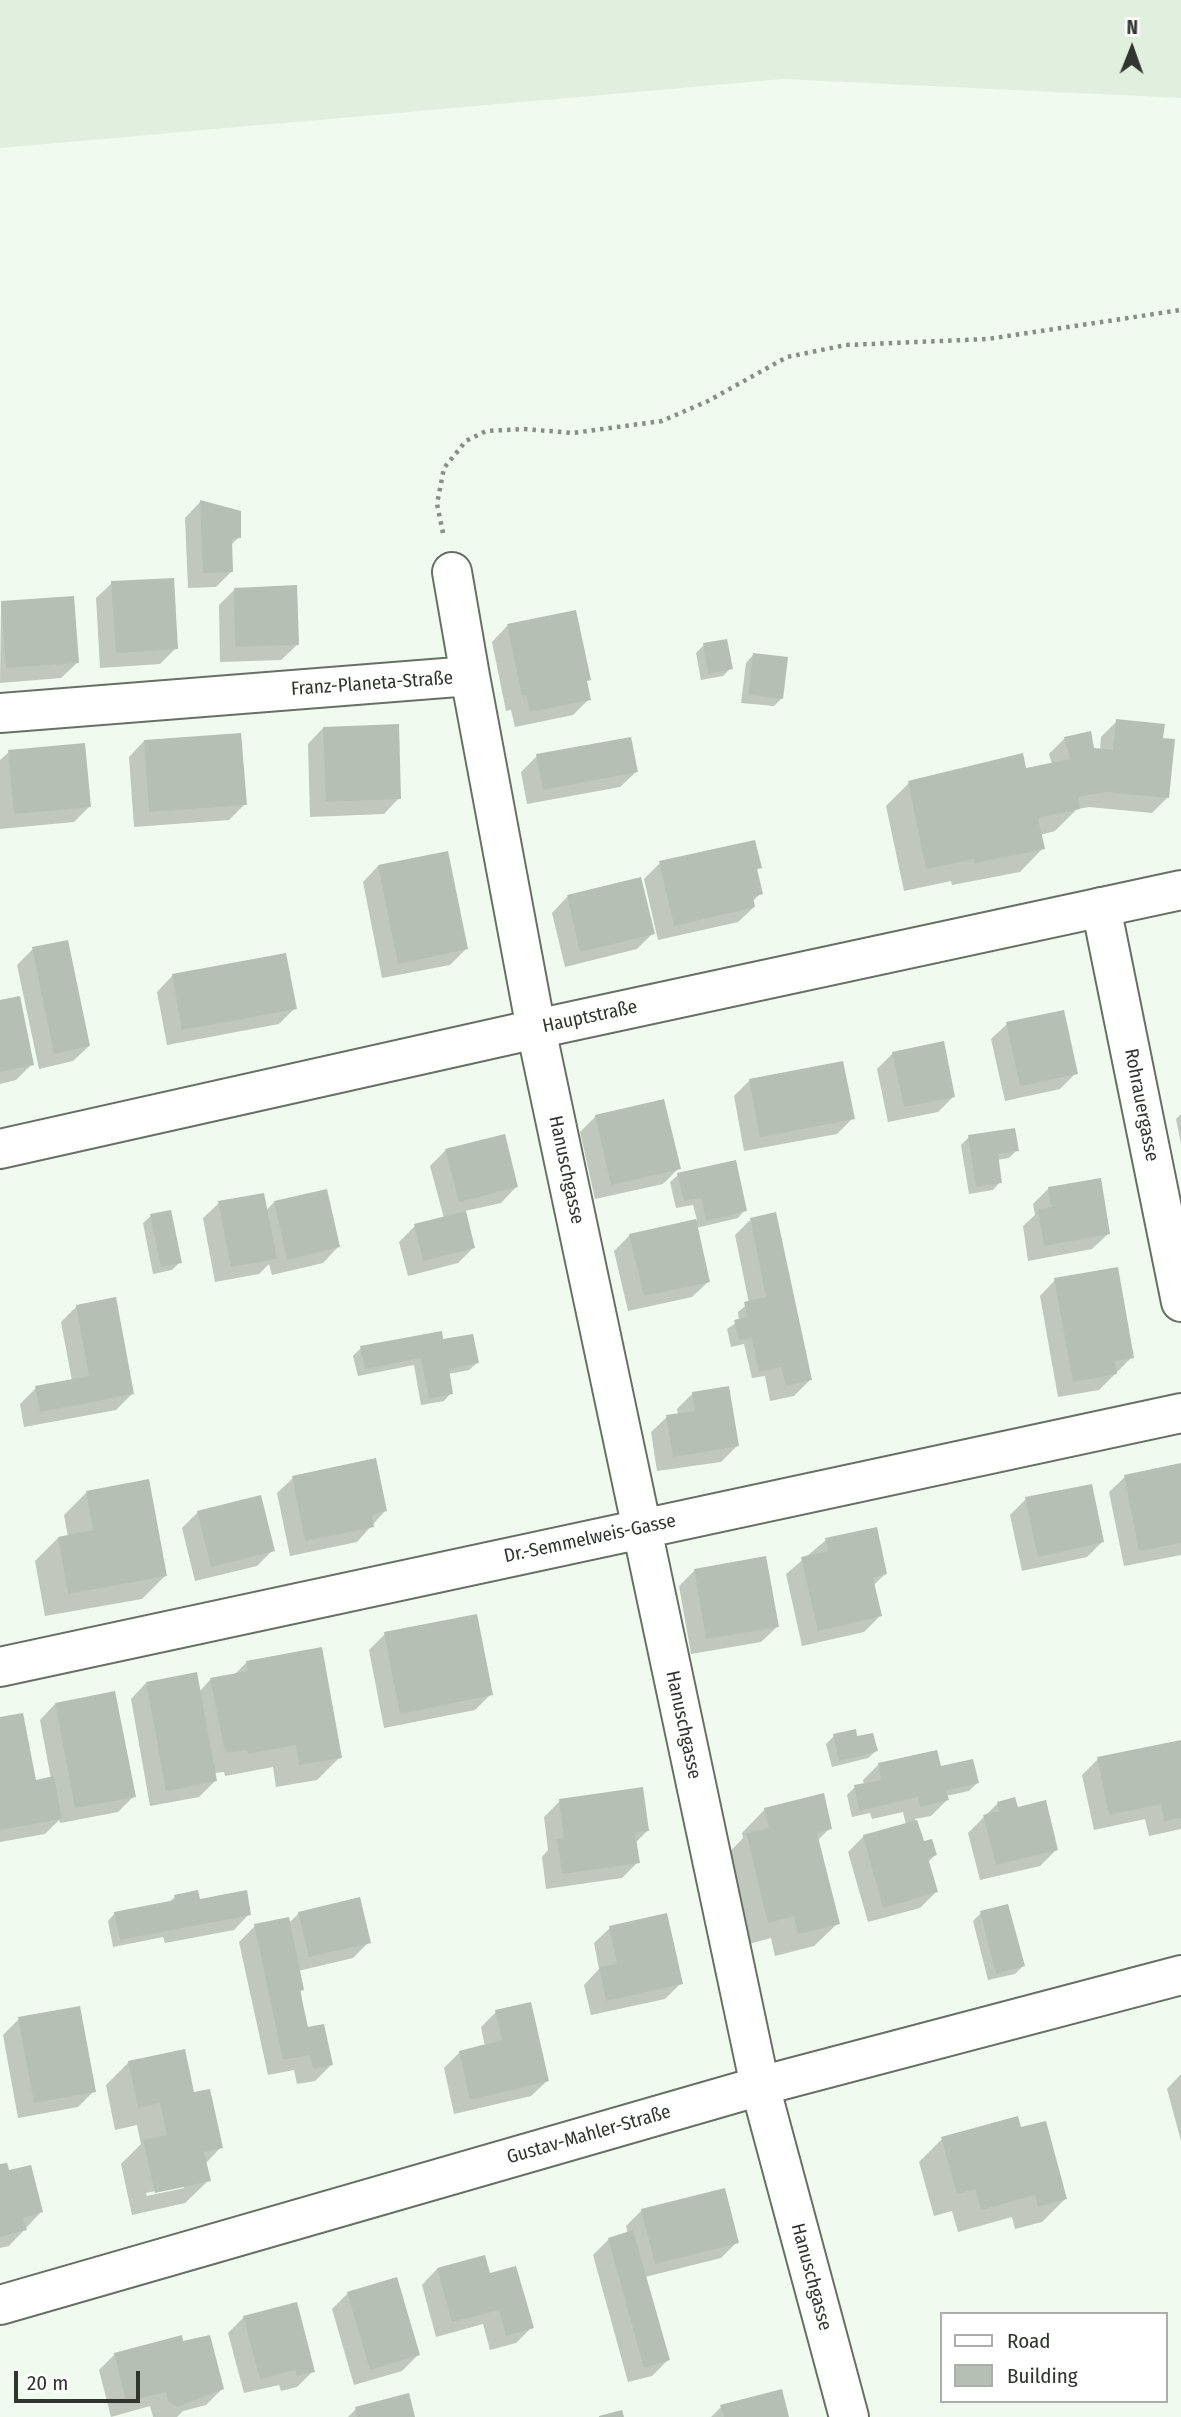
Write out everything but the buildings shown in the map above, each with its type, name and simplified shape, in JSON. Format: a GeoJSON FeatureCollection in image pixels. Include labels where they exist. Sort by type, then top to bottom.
{"type":"FeatureCollection","features":[{"type":"Feature","properties":{"kind":"street"},"geometry":{"type":"LineString","coordinates":[[452,572],[470,676]]}},
{"type":"Feature","properties":{"kind":"street","name":"Franz-Planeta-Straße"},"geometry":{"type":"LineString","coordinates":[[0,713],[470,676],[536,1029]]}},
{"type":"Feature","properties":{"kind":"street","name":"Hauptstraße"},"geometry":{"type":"LineString","coordinates":[[0,1149],[536,1029],[1181,890]]}},
{"type":"Feature","properties":{"kind":"street","name":"Rohrauergasse"},"geometry":{"type":"LineString","coordinates":[[1101,907],[1181,1302]]}},
{"type":"Feature","properties":{"kind":"street","name":"Hanuschgasse"},"geometry":{"type":"LineString","coordinates":[[536,1029],[760,2086],[849,2417]]}},
{"type":"Feature","properties":{"kind":"street","name":"Dr.-Semmelweis-Gasse"},"geometry":{"type":"LineString","coordinates":[[0,1667],[1181,1413]]}},
{"type":"Feature","properties":{"kind":"street","name":"Gustav-Mahler-Straße"},"geometry":{"type":"LineString","coordinates":[[0,2305],[760,2086],[1181,1975]]}},
{"type":"Feature","properties":{"kind":"path"},"geometry":{"type":"LineString","coordinates":[[452,572],[437,503],[444,468],[466,441],[486,431],[524,429],[573,433],[662,421],[708,401],[787,357],[846,345],[988,339],[1181,310]]}},
{"type":"Feature","properties":{"kind":"shaded area"},"geometry":{"type":"Polygon","coordinates":[[[0,0],[1181,0],[1181,98],[783,79],[0,148],[0,0]]]}}]}
